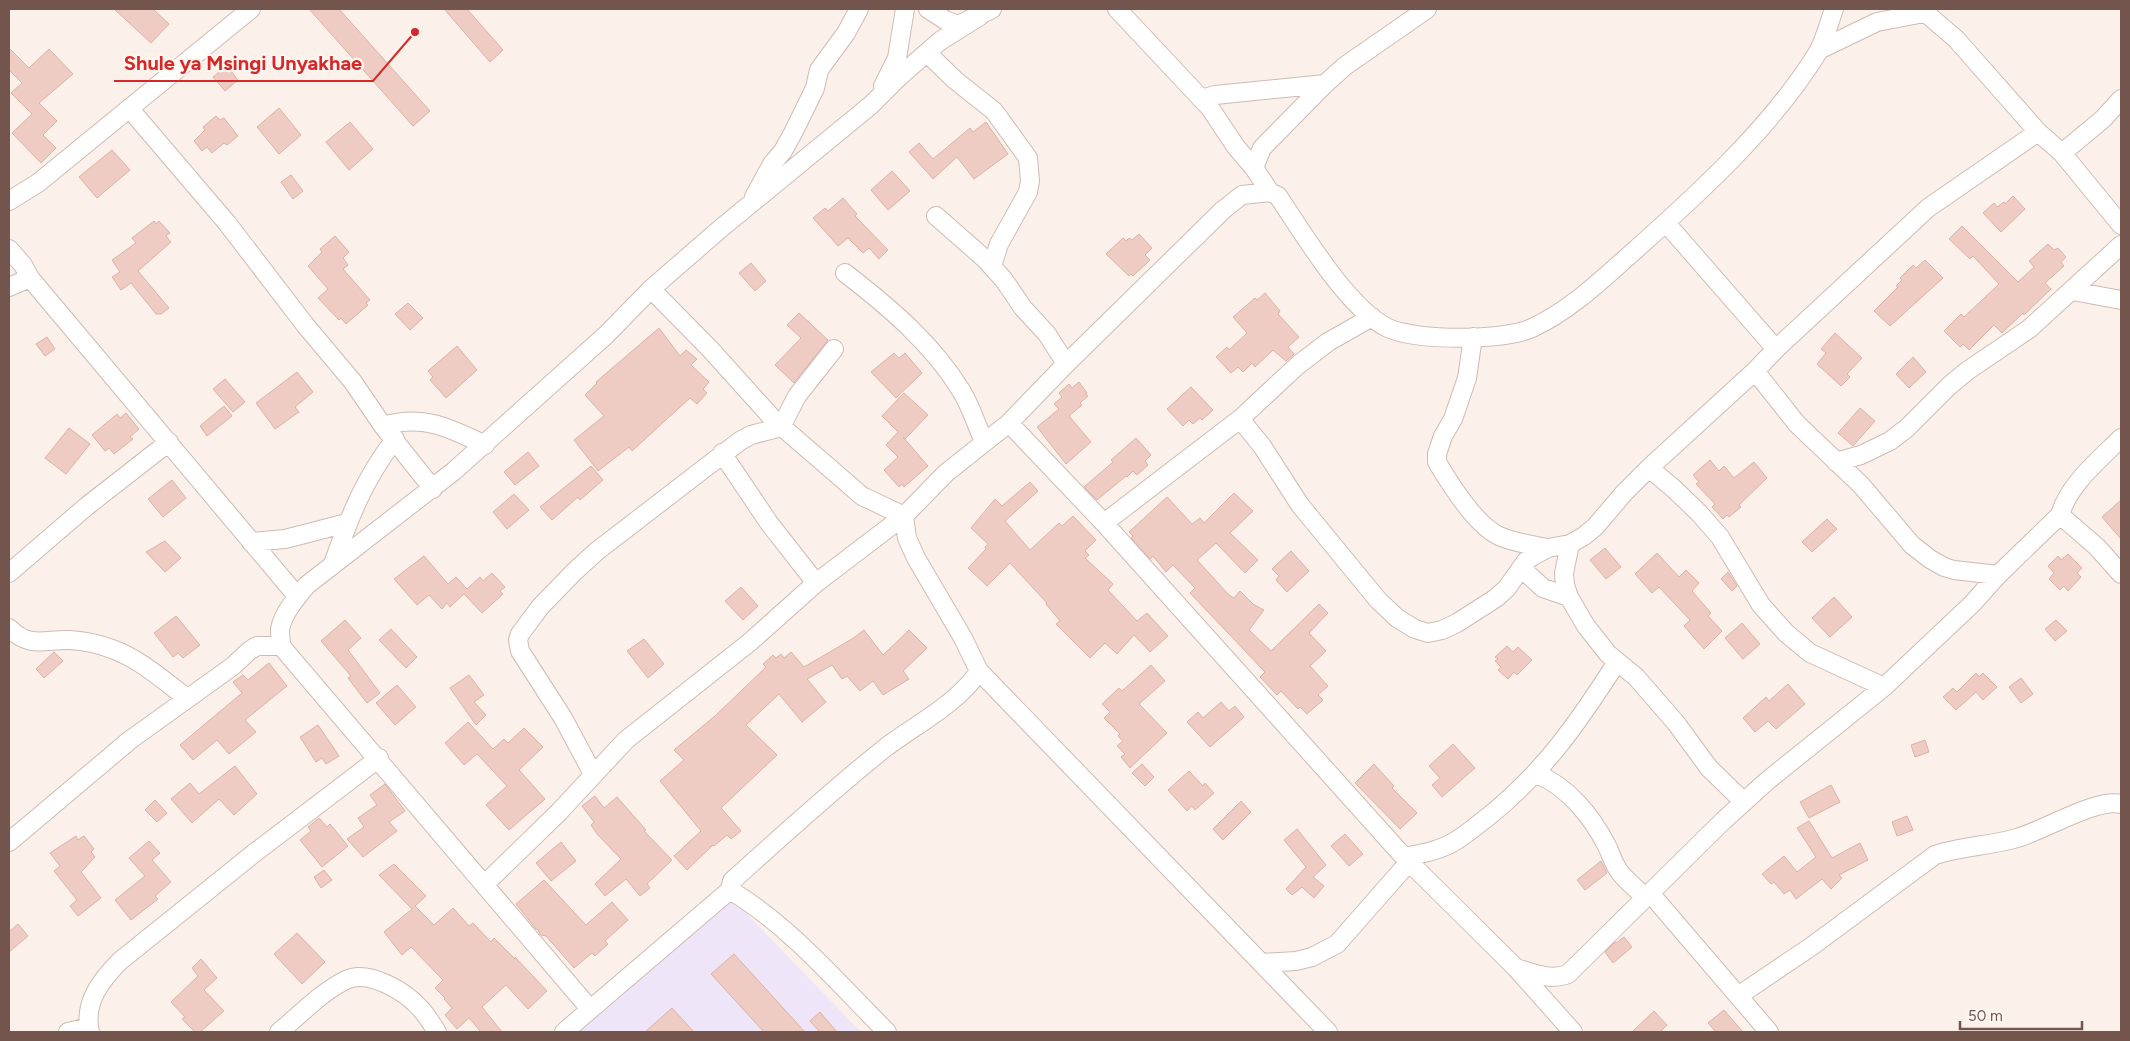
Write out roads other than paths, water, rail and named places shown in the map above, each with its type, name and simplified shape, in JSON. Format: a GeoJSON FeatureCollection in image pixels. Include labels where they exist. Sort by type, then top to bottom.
{"type":"FeatureCollection","features":[{"type":"Feature","properties":{"kind":"street"},"geometry":{"type":"LineString","coordinates":[[9,201],[38,183],[251,9]]}},
{"type":"Feature","properties":{"kind":"street"},"geometry":{"type":"LineString","coordinates":[[750,204],[772,164],[783,151],[794,131],[815,88],[819,70],[846,33],[859,9]]}},
{"type":"Feature","properties":{"kind":"street"},"geometry":{"type":"LineString","coordinates":[[874,102],[889,77],[897,58],[905,9]]}},
{"type":"Feature","properties":{"kind":"street"},"geometry":{"type":"LineString","coordinates":[[928,9],[945,20],[958,25],[986,12]]}},
{"type":"Feature","properties":{"kind":"street"},"geometry":{"type":"LineString","coordinates":[[1117,9],[1201,99],[1270,192],[1278,196],[1323,264],[1354,300],[1372,317],[1387,327],[1405,334],[1447,337],[1508,335],[1531,329],[1581,298],[1666,223],[1788,97],[1819,50],[1834,9]]}},
{"type":"Feature","properties":{"kind":"street"},"geometry":{"type":"LineString","coordinates":[[1254,168],[1262,148],[1345,66],[1427,9]]}},
{"type":"Feature","properties":{"kind":"street"},"geometry":{"type":"LineString","coordinates":[[1819,50],[1877,22],[1922,11],[1956,39],[2038,132],[2062,153],[2121,225]]}},
{"type":"Feature","properties":{"kind":"street"},"geometry":{"type":"LineString","coordinates":[[590,1009],[379,758],[282,646],[280,630],[293,601],[307,585],[332,564],[433,489],[485,445],[606,335],[651,289],[750,204],[874,102],[940,41],[986,12]]}},
{"type":"Feature","properties":{"kind":"street"},"geometry":{"type":"LineString","coordinates":[[927,53],[955,80],[994,111],[1028,158],[1030,181],[1028,192],[999,244],[992,266]]}},
{"type":"Feature","properties":{"kind":"street"},"geometry":{"type":"LineString","coordinates":[[1201,99],[1215,95],[1326,84]]}},
{"type":"Feature","properties":{"kind":"street"},"geometry":{"type":"LineString","coordinates":[[2062,153],[2103,119],[2121,99]]}},
{"type":"Feature","properties":{"kind":"street"},"geometry":{"type":"LineString","coordinates":[[129,108],[227,223],[306,326],[353,382],[383,426],[433,489]]}},
{"type":"Feature","properties":{"kind":"street"},"geometry":{"type":"LineString","coordinates":[[1240,419],[1262,446],[1300,505],[1348,566],[1397,618],[1415,629],[1428,633],[1442,630],[1457,623],[1496,598],[1507,588],[1521,568],[1533,556],[1548,548],[1570,544],[1595,527],[1624,493],[1649,468],[1928,208],[2038,132]]}},
{"type":"Feature","properties":{"kind":"street"},"geometry":{"type":"LineString","coordinates":[[485,884],[540,832],[626,740],[750,642],[816,583],[904,516],[946,474],[1009,423],[1066,364],[1233,201],[1242,195],[1270,192]]}},
{"type":"Feature","properties":{"kind":"street"},"geometry":{"type":"LineString","coordinates":[[936,216],[992,266],[1046,334],[1066,364]]}},
{"type":"Feature","properties":{"kind":"street"},"geometry":{"type":"LineString","coordinates":[[1666,223],[1776,349]]}},
{"type":"Feature","properties":{"kind":"street"},"geometry":{"type":"LineString","coordinates":[[1836,462],[1861,455],[1890,441],[1907,428],[1949,386],[2030,329],[2121,245]]}},
{"type":"Feature","properties":{"kind":"street"},"geometry":{"type":"LineString","coordinates":[[9,249],[23,265],[30,278],[298,596]]}},
{"type":"Feature","properties":{"kind":"street"},"geometry":{"type":"LineString","coordinates":[[845,273],[882,302],[942,362],[964,394],[984,442]]}},
{"type":"Feature","properties":{"kind":"street"},"geometry":{"type":"LineString","coordinates":[[9,287],[30,278]]}},
{"type":"Feature","properties":{"kind":"street"},"geometry":{"type":"LineString","coordinates":[[651,289],[782,426],[862,496],[904,516]]}},
{"type":"Feature","properties":{"kind":"street"},"geometry":{"type":"LineString","coordinates":[[2073,291],[2121,300]]}},
{"type":"Feature","properties":{"kind":"street"},"geometry":{"type":"LineString","coordinates":[[1104,522],[1240,419],[1298,365],[1328,342],[1372,317]]}},
{"type":"Feature","properties":{"kind":"street"},"geometry":{"type":"LineString","coordinates":[[1473,336],[1467,378],[1453,420],[1443,436],[1437,454],[1437,462],[1462,501],[1497,535],[1514,542],[1548,548]]}},
{"type":"Feature","properties":{"kind":"street"},"geometry":{"type":"LineString","coordinates":[[593,774],[563,718],[520,651],[518,640],[520,634],[540,607],[596,551],[722,453],[752,435],[782,426],[797,396],[834,349]]}},
{"type":"Feature","properties":{"kind":"street"},"geometry":{"type":"LineString","coordinates":[[1755,371],[1797,424],[1879,505],[1899,531],[1930,559],[1954,570],[1998,575]]}},
{"type":"Feature","properties":{"kind":"street"},"geometry":{"type":"LineString","coordinates":[[383,426],[401,420],[427,421],[452,429],[485,445]]}},
{"type":"Feature","properties":{"kind":"street"},"geometry":{"type":"LineString","coordinates":[[1009,423],[1104,522],[1406,859],[1516,968],[1573,1032]]}},
{"type":"Feature","properties":{"kind":"street"},"geometry":{"type":"LineString","coordinates":[[1516,968],[1547,977],[1558,978],[1568,974],[1744,802],[1884,687],[1972,604],[1998,575],[2060,515],[2062,506],[2086,473],[2121,438]]}},
{"type":"Feature","properties":{"kind":"street"},"geometry":{"type":"LineString","coordinates":[[332,564],[354,505],[376,464],[395,439]]}},
{"type":"Feature","properties":{"kind":"street"},"geometry":{"type":"LineString","coordinates":[[9,573],[87,506],[169,442]]}},
{"type":"Feature","properties":{"kind":"street"},"geometry":{"type":"LineString","coordinates":[[722,453],[781,539],[816,583]]}},
{"type":"Feature","properties":{"kind":"street"},"geometry":{"type":"LineString","coordinates":[[1649,468],[1674,488],[1700,513],[1720,537],[1761,605],[1786,632],[1810,653],[1884,687]]}},
{"type":"Feature","properties":{"kind":"street"},"geometry":{"type":"LineString","coordinates":[[2060,515],[2097,547],[2121,574]]}},
{"type":"Feature","properties":{"kind":"street"},"geometry":{"type":"LineString","coordinates":[[904,516],[907,538],[916,558],[963,638],[979,671],[1328,1032]]}},
{"type":"Feature","properties":{"kind":"street"},"geometry":{"type":"LineString","coordinates":[[251,542],[285,539],[347,523]]}},
{"type":"Feature","properties":{"kind":"street"},"geometry":{"type":"LineString","coordinates":[[1570,544],[1564,573],[1564,585],[1586,626],[1608,654],[1636,677],[1676,723],[1709,768],[1744,802]]}},
{"type":"Feature","properties":{"kind":"street"},"geometry":{"type":"LineString","coordinates":[[1521,568],[1544,588],[1569,597]]}},
{"type":"Feature","properties":{"kind":"street"},"geometry":{"type":"LineString","coordinates":[[9,628],[16,636],[28,641],[84,641],[112,649],[126,655],[187,698]]}},
{"type":"Feature","properties":{"kind":"street"},"geometry":{"type":"LineString","coordinates":[[9,842],[130,740],[257,646],[282,646]]}},
{"type":"Feature","properties":{"kind":"street"},"geometry":{"type":"LineString","coordinates":[[1261,964],[1296,961],[1312,957],[1338,944],[1406,859],[1431,852],[1453,842],[1496,811],[1536,774],[1577,722],[1618,662]]}},
{"type":"Feature","properties":{"kind":"street"},"geometry":{"type":"LineString","coordinates":[[564,1032],[730,890],[732,881],[835,789],[960,693],[979,671]]}},
{"type":"Feature","properties":{"kind":"street"},"geometry":{"type":"LineString","coordinates":[[68,1032],[89,1030],[90,1008],[94,993],[102,980],[120,961],[238,865],[379,758]]}},
{"type":"Feature","properties":{"kind":"street"},"geometry":{"type":"LineString","coordinates":[[1536,774],[1544,777],[1563,791],[1582,809],[1598,829],[1618,869],[1648,895],[1769,1032]]}},
{"type":"Feature","properties":{"kind":"street"},"geometry":{"type":"LineString","coordinates":[[1738,996],[1806,951],[1935,855],[1953,849],[2000,843],[2102,804],[2121,804]]}},
{"type":"Feature","properties":{"kind":"street"},"geometry":{"type":"LineString","coordinates":[[730,890],[754,905],[781,926],[814,956],[887,1032]]}},
{"type":"Feature","properties":{"kind":"street"},"geometry":{"type":"LineString","coordinates":[[279,1032],[326,993],[348,979],[361,976],[378,980],[399,992],[419,1007],[438,1032]]}},
{"type":"Feature","properties":{"kind":"place","name":"Shule ya Msingi Unyakhae"},"geometry":{"type":"Point","coordinates":[415,32]}}]}
